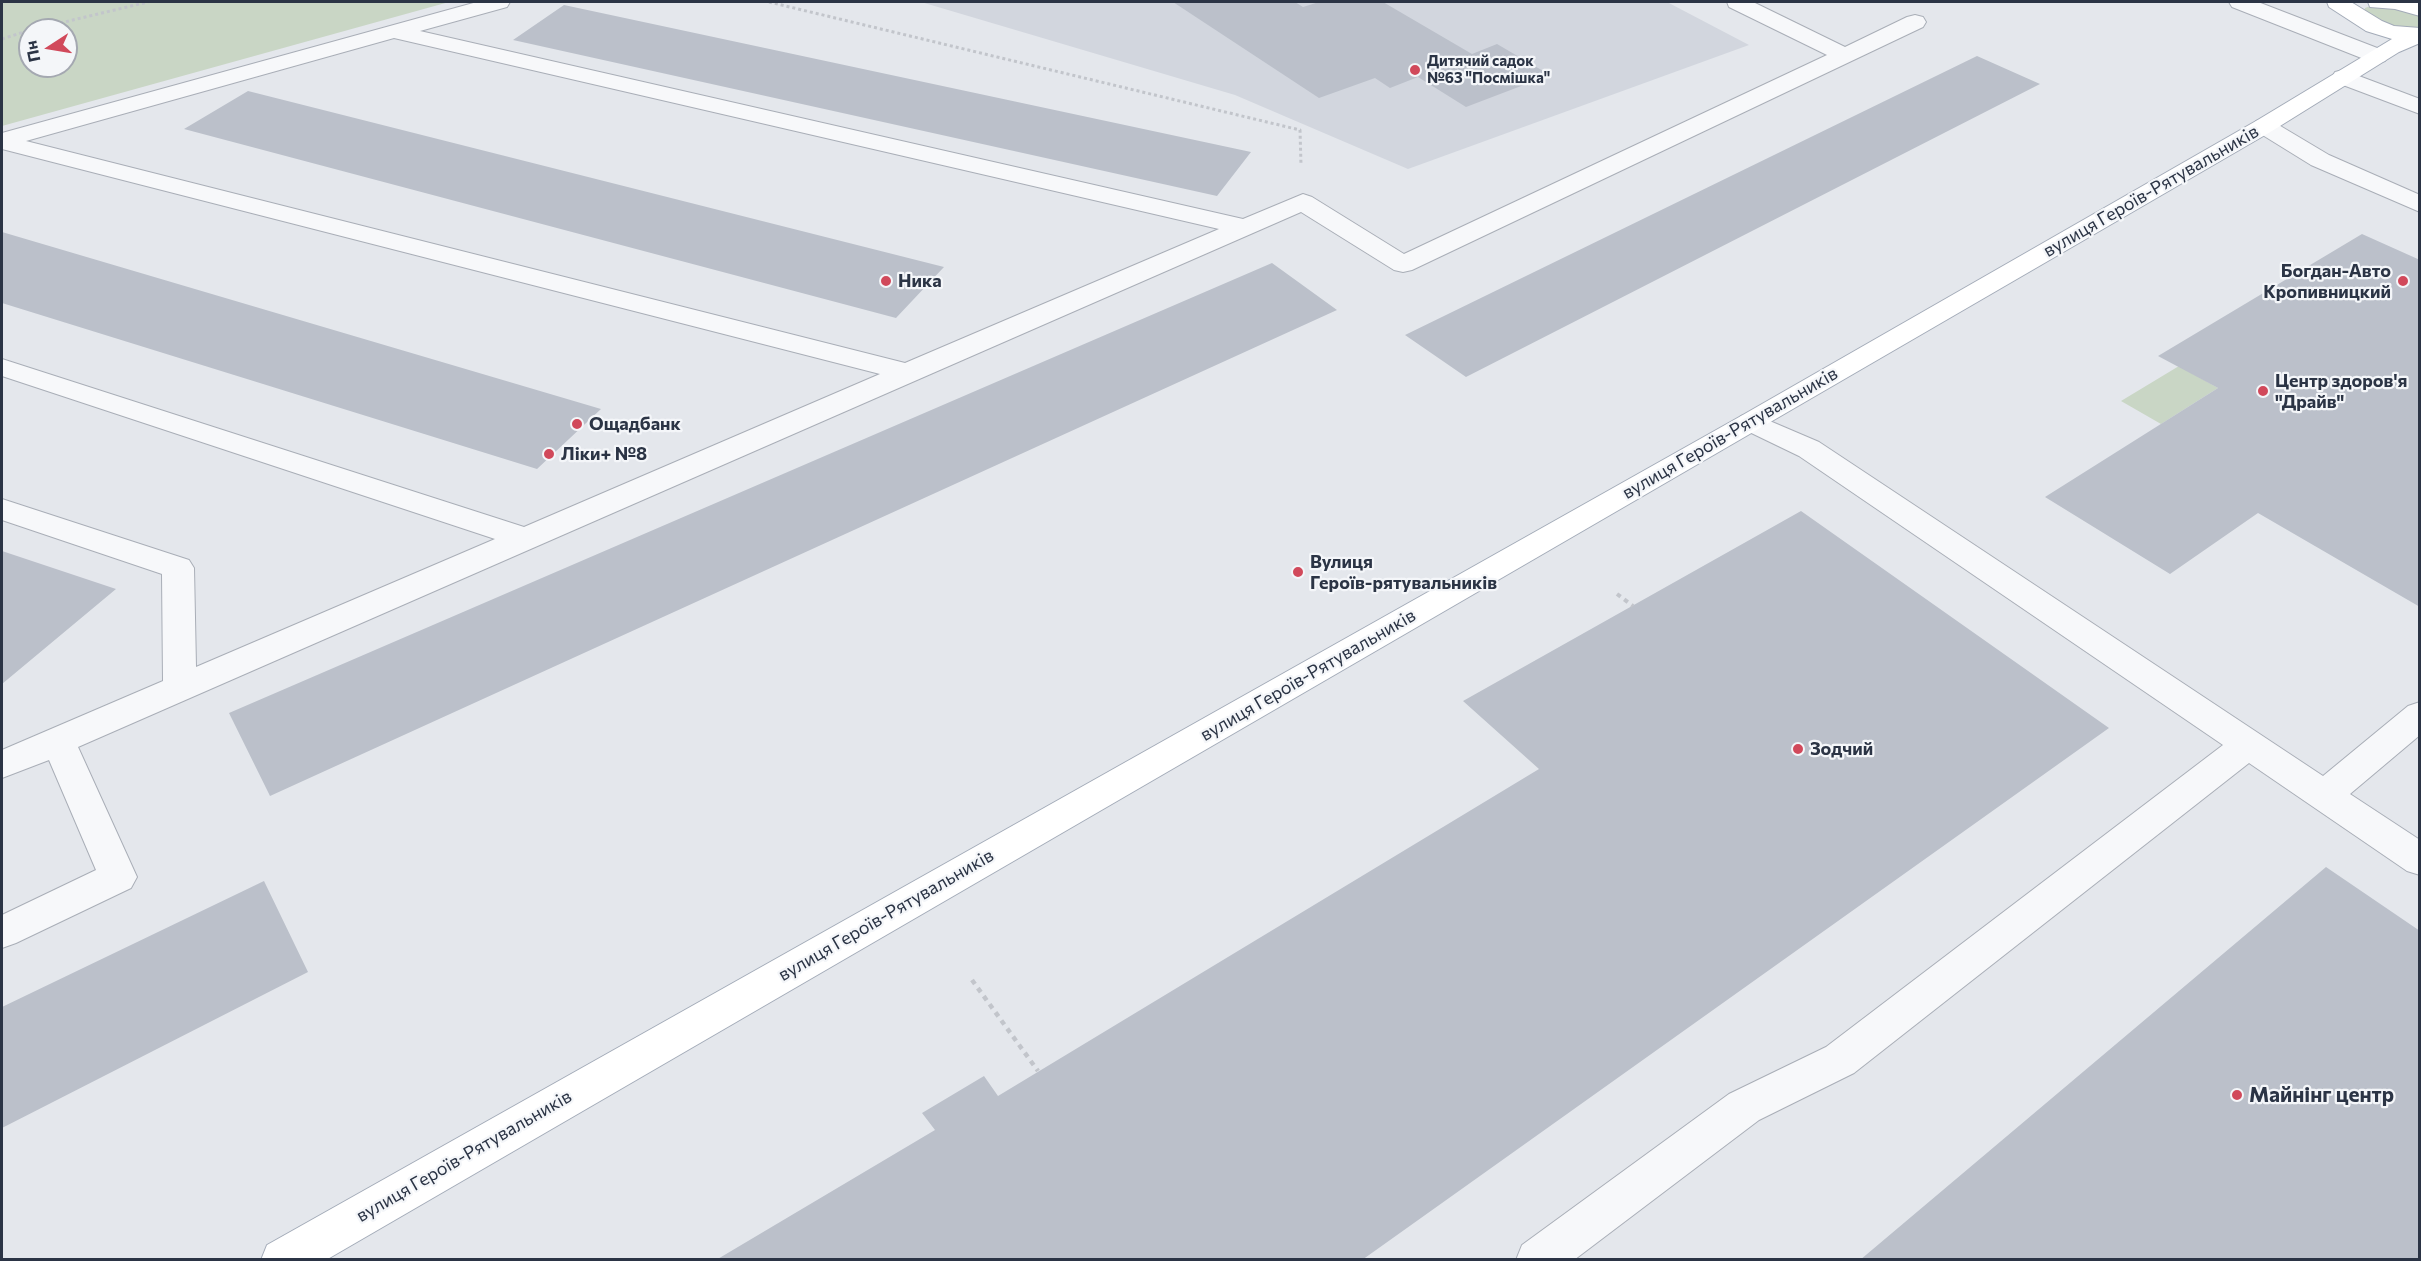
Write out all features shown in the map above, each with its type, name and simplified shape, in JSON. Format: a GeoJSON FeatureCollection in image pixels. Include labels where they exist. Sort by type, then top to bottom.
{"type":"FeatureCollection","features":[{"type":"Feature","properties":{"kind":"main road"},"geometry":{"type":"LineString","coordinates":[[2337,2],[2363,20],[2405,42]]}},
{"type":"Feature","properties":{"kind":"main road"},"geometry":{"type":"LineString","coordinates":[[2405,42],[2390,32],[2363,20],[2359,12],[2361,7],[2381,2],[2420,10]]}},
{"type":"Feature","properties":{"kind":"main road","name":"вулиця Героїв-Рятувальників"},"geometry":{"type":"LineString","coordinates":[[283,1260],[1751,422],[2405,42]]}},
{"type":"Feature","properties":{"kind":"lane"},"geometry":{"type":"LineString","coordinates":[[2,141],[499,2]]}},
{"type":"Feature","properties":{"kind":"lane"},"geometry":{"type":"LineString","coordinates":[[1737,2],[1844,55]]}},
{"type":"Feature","properties":{"kind":"lane"},"geometry":{"type":"LineString","coordinates":[[2240,2],[2405,42]]}},
{"type":"Feature","properties":{"kind":"lane"},"geometry":{"type":"LineString","coordinates":[[2,765],[1303,202],[1403,264],[1915,22]]}},
{"type":"Feature","properties":{"kind":"lane"},"geometry":{"type":"LineString","coordinates":[[393,31],[1245,227]]}},
{"type":"Feature","properties":{"kind":"lane"},"geometry":{"type":"LineString","coordinates":[[2343,77],[2420,108]]}},
{"type":"Feature","properties":{"kind":"lane"},"geometry":{"type":"LineString","coordinates":[[2264,126],[2320,160],[2420,205]]}},
{"type":"Feature","properties":{"kind":"lane"},"geometry":{"type":"LineString","coordinates":[[2,141],[909,373]]}},
{"type":"Feature","properties":{"kind":"lane"},"geometry":{"type":"LineString","coordinates":[[2,367],[526,538]]}},
{"type":"Feature","properties":{"kind":"lane"},"geometry":{"type":"LineString","coordinates":[[1751,422],[1809,449],[2420,860]]}},
{"type":"Feature","properties":{"kind":"lane"},"geometry":{"type":"LineString","coordinates":[[2,510],[178,568],[180,688]]}},
{"type":"Feature","properties":{"kind":"lane"},"geometry":{"type":"LineString","coordinates":[[2324,796],[2420,715]]}},
{"type":"Feature","properties":{"kind":"lane"},"geometry":{"type":"LineString","coordinates":[[2,932],[118,877],[58,741]]}},
{"type":"Feature","properties":{"kind":"lane"},"geometry":{"type":"LineString","coordinates":[[1538,1260],[1744,1107],[1839,1060],[2248,745]]}},
{"type":"Feature","properties":{"kind":"path"},"geometry":{"type":"LineString","coordinates":[[78,19],[148,2]]}},
{"type":"Feature","properties":{"kind":"path"},"geometry":{"type":"LineString","coordinates":[[769,2],[1300,130],[1303,202]]}},
{"type":"Feature","properties":{"kind":"path"},"geometry":{"type":"LineString","coordinates":[[2,39],[18,34]]}},
{"type":"Feature","properties":{"kind":"path"},"geometry":{"type":"LineString","coordinates":[[1617,594],[1633,606]]}},
{"type":"Feature","properties":{"kind":"path"},"geometry":{"type":"LineString","coordinates":[[972,980],[1038,1071]]}},
{"type":"Feature","properties":{"kind":"shaded area","name":"Дитячий садок №63 \"Посмішка\""},"geometry":{"type":"Polygon","coordinates":[[[921,2],[1667,2],[1749,45],[1408,169],[1235,95],[921,2]]]}},
{"type":"Feature","properties":{"kind":"green space"},"geometry":{"type":"Polygon","coordinates":[[[2,2],[449,2],[2,126],[2,2]]]}},
{"type":"Feature","properties":{"kind":"green space"},"geometry":{"type":"Polygon","coordinates":[[[2373,5],[2419,12],[2419,32],[2398,31],[2364,15],[2365,8],[2373,5]]]}},
{"type":"Feature","properties":{"kind":"green space"},"geometry":{"type":"Polygon","coordinates":[[[2179,366],[2218,388],[2161,424],[2121,401],[2179,366]]]}},
{"type":"Feature","properties":{"kind":"building"},"geometry":{"type":"Polygon","coordinates":[[[1173,2],[1295,2],[1303,7],[1319,2],[1383,2],[1472,54],[1497,44],[1550,75],[1466,107],[1418,77],[1390,88],[1375,78],[1319,98],[1173,2]]]}},
{"type":"Feature","properties":{"kind":"building"},"geometry":{"type":"Polygon","coordinates":[[[564,5],[1251,152],[1217,196],[513,40],[564,5]]]}},
{"type":"Feature","properties":{"kind":"building"},"geometry":{"type":"Polygon","coordinates":[[[1977,56],[2040,84],[1466,377],[1405,335],[1977,56]]]}},
{"type":"Feature","properties":{"kind":"building"},"geometry":{"type":"Polygon","coordinates":[[[248,91],[944,267],[896,318],[184,129],[248,91]]]}},
{"type":"Feature","properties":{"kind":"building"},"geometry":{"type":"Polygon","coordinates":[[[2,232],[601,409],[537,469],[2,303],[2,232]]]}},
{"type":"Feature","properties":{"kind":"building"},"geometry":{"type":"Polygon","coordinates":[[[2362,234],[2420,260],[2420,607],[2258,513],[2170,574],[2045,497],[2218,388],[2158,356],[2362,234]]]}},
{"type":"Feature","properties":{"kind":"building"},"geometry":{"type":"Polygon","coordinates":[[[1272,263],[1337,310],[270,796],[229,713],[1272,263]]]}},
{"type":"Feature","properties":{"kind":"building"},"geometry":{"type":"Polygon","coordinates":[[[1801,511],[2109,728],[1362,1260],[716,1260],[935,1130],[922,1113],[984,1076],[998,1096],[1539,769],[1463,701],[1801,511]]]}},
{"type":"Feature","properties":{"kind":"building"},"geometry":{"type":"Polygon","coordinates":[[[2,551],[116,589],[2,684],[2,551]]]}},
{"type":"Feature","properties":{"kind":"building","name":"Майнінг центр"},"geometry":{"type":"Polygon","coordinates":[[[2326,867],[2420,931],[2420,1260],[1860,1260],[2326,867]]]}},
{"type":"Feature","properties":{"kind":"building"},"geometry":{"type":"Polygon","coordinates":[[[264,881],[308,972],[2,1128],[2,1007],[264,881]]]}},
{"type":"Feature","properties":{"kind":"place","name":"Дитячий садок №63 \"Посмішка\""},"geometry":{"type":"Point","coordinates":[1415,70]}},
{"type":"Feature","properties":{"kind":"place","name":"Ника"},"geometry":{"type":"Point","coordinates":[886,281]}},
{"type":"Feature","properties":{"kind":"place","name":"Богдан-Авто Кропивницкий"},"geometry":{"type":"Point","coordinates":[2403,281]}},
{"type":"Feature","properties":{"kind":"place","name":"Центр здоров'я \"Драйв\""},"geometry":{"type":"Point","coordinates":[2263,391]}},
{"type":"Feature","properties":{"kind":"place","name":"Ощадбанк"},"geometry":{"type":"Point","coordinates":[577,424]}},
{"type":"Feature","properties":{"kind":"place","name":"Ліки+ №8"},"geometry":{"type":"Point","coordinates":[549,454]}},
{"type":"Feature","properties":{"kind":"place","name":"Вулиця Героїв-рятувальників"},"geometry":{"type":"Point","coordinates":[1298,572]}},
{"type":"Feature","properties":{"kind":"place","name":"Зодчий"},"geometry":{"type":"Point","coordinates":[1798,749]}},
{"type":"Feature","properties":{"kind":"place","name":"Майнінг центр"},"geometry":{"type":"Point","coordinates":[2237,1095]}}]}
